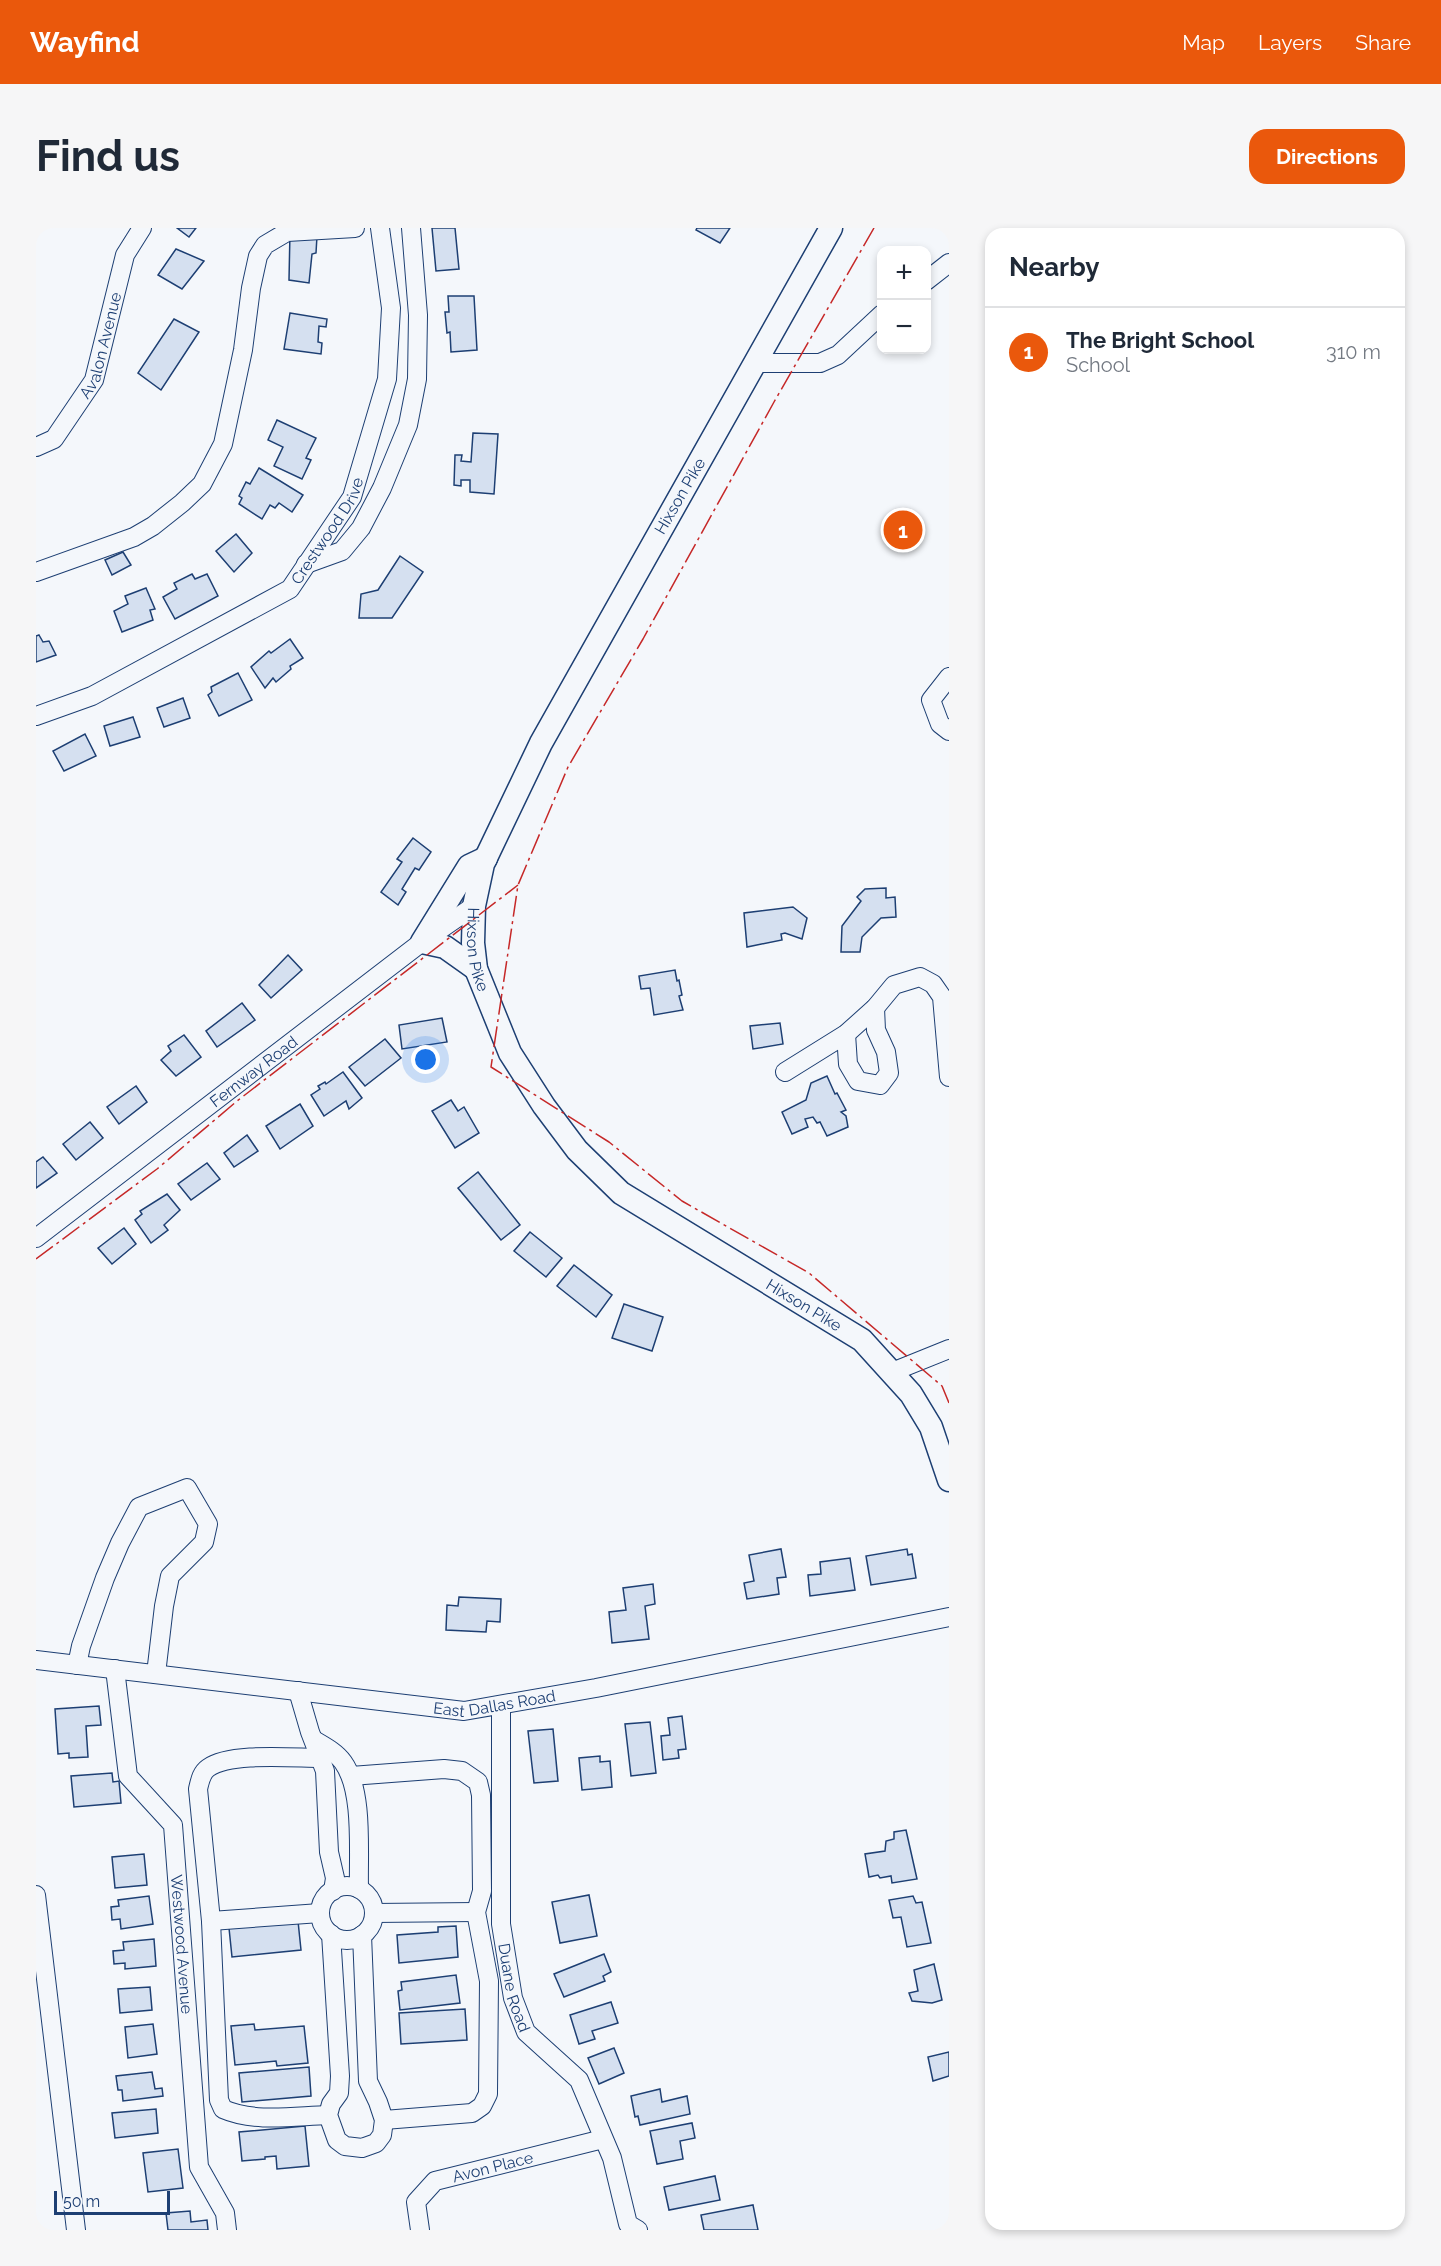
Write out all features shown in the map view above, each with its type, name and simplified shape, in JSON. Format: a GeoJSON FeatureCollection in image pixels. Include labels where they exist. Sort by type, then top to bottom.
{"type":"FeatureCollection","features":[{"type":"Feature","properties":{"kind":"main road","name":"Hixson Pike"},"geometry":{"type":"LineString","coordinates":[[831,228],[541,743],[486,858],[474,906],[473,943],[476,969],[510,1053],[544,1106],[584,1157],[621,1193],[862,1340],[911,1394],[931,1427],[949,1480]]}},
{"type":"Feature","properties":{"kind":"main road"},"geometry":{"type":"LineString","coordinates":[[476,969],[445,946],[422,942],[469,866],[486,858]]}},
{"type":"Feature","properties":{"kind":"street","name":"Avalon Avenue"},"geometry":{"type":"LineString","coordinates":[[36,447],[54,439],[94,380],[125,255],[142,228]]}},
{"type":"Feature","properties":{"kind":"street"},"geometry":{"type":"LineString","coordinates":[[36,572],[134,537],[182,504],[202,484],[223,444],[243,350],[251,288],[258,256],[265,245],[287,232],[355,228]]}},
{"type":"Feature","properties":{"kind":"street","name":"Crestwood Drive"},"geometry":{"type":"LineString","coordinates":[[36,716],[92,696],[290,589],[352,497],[387,379],[391,308],[380,228]]}},
{"type":"Feature","properties":{"kind":"street"},"geometry":{"type":"LineString","coordinates":[[306,564],[342,551],[360,528],[382,488],[408,425],[417,379],[418,315],[411,228]]}},
{"type":"Feature","properties":{"kind":"street"},"geometry":{"type":"LineString","coordinates":[[931,278],[949,263]]}},
{"type":"Feature","properties":{"kind":"street"},"geometry":{"type":"LineString","coordinates":[[756,363],[820,363],[838,355],[877,319]]}},
{"type":"Feature","properties":{"kind":"street"},"geometry":{"type":"LineString","coordinates":[[949,677],[941,684],[931,700],[940,724],[949,732]]}},
{"type":"Feature","properties":{"kind":"street","name":"Fernway Road"},"geometry":{"type":"LineString","coordinates":[[36,1238],[422,942],[474,906]]}},
{"type":"Feature","properties":{"kind":"street"},"geometry":{"type":"LineString","coordinates":[[785,1072],[846,1034],[875,1008],[894,985],[920,977],[933,984],[942,997],[949,1077]]}},
{"type":"Feature","properties":{"kind":"street"},"geometry":{"type":"LineString","coordinates":[[846,1034],[848,1064],[858,1081],[880,1085],[890,1073],[886,1052],[876,1030],[875,1008]]}},
{"type":"Feature","properties":{"kind":"street"},"geometry":{"type":"LineString","coordinates":[[892,1372],[949,1348]]}},
{"type":"Feature","properties":{"kind":"street"},"geometry":{"type":"LineString","coordinates":[[77,1665],[81,1646],[105,1578],[139,1508],[187,1488],[208,1524],[204,1542],[170,1576],[156,1674]]}},
{"type":"Feature","properties":{"kind":"street","name":"East Dallas Road"},"geometry":{"type":"LineString","coordinates":[[36,1660],[464,1711],[596,1688],[949,1617]]}},
{"type":"Feature","properties":{"kind":"street","name":"Westwood Avenue"},"geometry":{"type":"LineString","coordinates":[[115,1670],[128,1776],[173,1825],[199,2167],[225,2213],[227,2230]]}},
{"type":"Feature","properties":{"kind":"street"},"geometry":{"type":"LineString","coordinates":[[298,1691],[325,1771],[329,1852],[335,1878],[333,1890],[324,1900],[320,1913],[321,1921],[331,1935],[340,2076],[339,2093],[331,2103],[328,2115],[337,2140],[345,2146],[362,2148],[376,2143],[382,2135],[384,2120],[368,2081],[362,1935]]}},
{"type":"Feature","properties":{"kind":"street","name":"Duane Road"},"geometry":{"type":"LineString","coordinates":[[501,1705],[501,1924],[513,1998],[526,2031],[579,2080],[612,2158],[628,2224],[638,2230]]}},
{"type":"Feature","properties":{"kind":"street"},"geometry":{"type":"LineString","coordinates":[[314,1740],[338,1756],[351,1776],[357,1795],[359,1889]]}},
{"type":"Feature","properties":{"kind":"street"},"geometry":{"type":"LineString","coordinates":[[321,1758],[235,1758],[206,1769],[201,1776],[198,1789],[211,1922],[219,2100],[223,2109],[237,2115],[257,2117],[328,2115]]}},
{"type":"Feature","properties":{"kind":"street"},"geometry":{"type":"LineString","coordinates":[[351,1776],[444,1769],[462,1771],[478,1782],[481,1795],[482,1891],[476,1912],[489,1981],[488,2094],[482,2106],[471,2113],[384,2120]]}},
{"type":"Feature","properties":{"kind":"street"},"geometry":{"type":"LineString","coordinates":[[331,1935],[352,1940],[362,1935],[373,1922],[374,1913],[367,1895],[359,1889],[350,1886],[333,1890]]}},
{"type":"Feature","properties":{"kind":"street"},"geometry":{"type":"LineString","coordinates":[[36,1895],[76,2230]]}},
{"type":"Feature","properties":{"kind":"street"},"geometry":{"type":"LineString","coordinates":[[374,1913],[476,1912]]}},
{"type":"Feature","properties":{"kind":"street"},"geometry":{"type":"LineString","coordinates":[[211,1922],[320,1913]]}},
{"type":"Feature","properties":{"kind":"street","name":"Avon Place"},"geometry":{"type":"LineString","coordinates":[[420,2230],[416,2202],[435,2181],[603,2139]]}},
{"type":"Feature","properties":{"kind":"building"},"geometry":{"type":"Polygon","coordinates":[[[177,228],[196,228],[189,237],[177,228]]]}},
{"type":"Feature","properties":{"kind":"building"},"geometry":{"type":"Polygon","coordinates":[[[432,228],[455,228],[459,269],[436,271],[432,228]]]}},
{"type":"Feature","properties":{"kind":"building"},"geometry":{"type":"Polygon","coordinates":[[[697,228],[730,228],[720,243],[696,230],[697,228]]]}},
{"type":"Feature","properties":{"kind":"building"},"geometry":{"type":"Polygon","coordinates":[[[290,232],[317,236],[316,253],[312,254],[309,283],[289,280],[290,232]]]}},
{"type":"Feature","properties":{"kind":"building"},"geometry":{"type":"Polygon","coordinates":[[[176,249],[204,261],[182,289],[158,275],[176,249]]]}},
{"type":"Feature","properties":{"kind":"building"},"geometry":{"type":"Polygon","coordinates":[[[448,296],[474,296],[477,350],[451,352],[450,332],[447,333],[445,312],[449,312],[448,296]]]}},
{"type":"Feature","properties":{"kind":"building"},"geometry":{"type":"Polygon","coordinates":[[[290,313],[327,319],[326,327],[319,326],[318,342],[322,343],[321,354],[284,349],[290,313]]]}},
{"type":"Feature","properties":{"kind":"building"},"geometry":{"type":"Polygon","coordinates":[[[174,319],[199,332],[161,390],[138,373],[174,319]]]}},
{"type":"Feature","properties":{"kind":"building"},"geometry":{"type":"Polygon","coordinates":[[[277,420],[316,438],[306,458],[311,460],[302,479],[274,466],[283,447],[268,440],[277,420]]]}},
{"type":"Feature","properties":{"kind":"building"},"geometry":{"type":"Polygon","coordinates":[[[473,433],[498,434],[494,494],[470,492],[470,480],[461,480],[461,486],[454,485],[455,455],[462,455],[461,461],[471,462],[473,433]]]}},
{"type":"Feature","properties":{"kind":"building"},"geometry":{"type":"Polygon","coordinates":[[[259,468],[303,495],[292,512],[279,503],[275,508],[270,505],[262,519],[239,504],[242,498],[239,496],[246,482],[250,484],[259,468]]]}},
{"type":"Feature","properties":{"kind":"building"},"geometry":{"type":"Polygon","coordinates":[[[236,534],[252,553],[234,572],[216,551],[236,534]]]}},
{"type":"Feature","properties":{"kind":"building"},"geometry":{"type":"Polygon","coordinates":[[[123,552],[131,565],[112,575],[105,560],[123,552]]]}},
{"type":"Feature","properties":{"kind":"building"},"geometry":{"type":"Polygon","coordinates":[[[400,556],[423,572],[392,618],[359,618],[361,594],[378,590],[400,556]]]}},
{"type":"Feature","properties":{"kind":"building"},"geometry":{"type":"Polygon","coordinates":[[[192,574],[195,579],[207,574],[218,596],[175,619],[163,597],[177,589],[174,583],[192,574]]]}},
{"type":"Feature","properties":{"kind":"building"},"geometry":{"type":"Polygon","coordinates":[[[146,588],[155,609],[150,610],[153,620],[122,632],[114,611],[128,604],[125,596],[146,588]]]}},
{"type":"Feature","properties":{"kind":"building"},"geometry":{"type":"Polygon","coordinates":[[[39,635],[43,642],[49,641],[56,655],[36,662],[36,636],[39,635]]]}},
{"type":"Feature","properties":{"kind":"building"},"geometry":{"type":"Polygon","coordinates":[[[290,639],[303,658],[290,666],[291,669],[276,682],[273,678],[265,688],[251,667],[269,651],[271,653],[290,639]]]}},
{"type":"Feature","properties":{"kind":"building"},"geometry":{"type":"Polygon","coordinates":[[[238,673],[252,700],[219,716],[208,695],[212,692],[211,687],[238,673]]]}},
{"type":"Feature","properties":{"kind":"building"},"geometry":{"type":"Polygon","coordinates":[[[183,698],[190,718],[164,727],[157,708],[183,698]]]}},
{"type":"Feature","properties":{"kind":"building"},"geometry":{"type":"Polygon","coordinates":[[[133,717],[140,737],[110,746],[104,726],[133,717]]]}},
{"type":"Feature","properties":{"kind":"building"},"geometry":{"type":"Polygon","coordinates":[[[85,734],[96,756],[64,771],[53,751],[85,734]]]}},
{"type":"Feature","properties":{"kind":"building"},"geometry":{"type":"Polygon","coordinates":[[[413,838],[431,852],[419,870],[415,868],[402,889],[406,892],[398,905],[381,892],[402,862],[397,859],[413,838]]]}},
{"type":"Feature","properties":{"kind":"building"},"geometry":{"type":"Polygon","coordinates":[[[886,888],[886,898],[895,897],[896,917],[881,918],[862,937],[860,952],[841,952],[842,926],[861,901],[857,897],[865,889],[886,888]]]}},
{"type":"Feature","properties":{"kind":"building"},"geometry":{"type":"Polygon","coordinates":[[[793,907],[807,918],[802,939],[785,933],[781,934],[782,940],[747,947],[744,913],[793,907]]]}},
{"type":"Feature","properties":{"kind":"building"},"geometry":{"type":"Polygon","coordinates":[[[288,955],[302,970],[271,998],[259,985],[288,955]]]}},
{"type":"Feature","properties":{"kind":"building"},"geometry":{"type":"Polygon","coordinates":[[[675,970],[682,995],[679,996],[683,1010],[654,1015],[650,988],[641,989],[639,976],[675,970]]]}},
{"type":"Feature","properties":{"kind":"building"},"geometry":{"type":"Polygon","coordinates":[[[242,1003],[255,1020],[217,1047],[206,1031],[242,1003]]]}},
{"type":"Feature","properties":{"kind":"building"},"geometry":{"type":"Polygon","coordinates":[[[442,1018],[447,1042],[402,1049],[399,1025],[442,1018]]]}},
{"type":"Feature","properties":{"kind":"building"},"geometry":{"type":"Polygon","coordinates":[[[780,1023],[783,1044],[753,1049],[750,1026],[780,1023]]]}},
{"type":"Feature","properties":{"kind":"building"},"geometry":{"type":"Polygon","coordinates":[[[184,1035],[201,1057],[176,1076],[161,1060],[171,1051],[168,1046],[184,1035]]]}},
{"type":"Feature","properties":{"kind":"building"},"geometry":{"type":"Polygon","coordinates":[[[385,1039],[401,1058],[365,1086],[349,1067],[385,1039]]]}},
{"type":"Feature","properties":{"kind":"building"},"geometry":{"type":"Polygon","coordinates":[[[343,1072],[362,1098],[349,1109],[346,1101],[324,1116],[311,1095],[320,1089],[318,1086],[325,1082],[326,1084],[343,1072]]]}},
{"type":"Feature","properties":{"kind":"building"},"geometry":{"type":"Polygon","coordinates":[[[827,1076],[846,1110],[841,1112],[846,1116],[848,1127],[827,1136],[820,1122],[817,1123],[813,1117],[805,1119],[808,1127],[792,1134],[782,1112],[806,1100],[811,1083],[827,1076]]]}},
{"type":"Feature","properties":{"kind":"building"},"geometry":{"type":"Polygon","coordinates":[[[136,1086],[147,1102],[119,1124],[107,1107],[136,1086]]]}},
{"type":"Feature","properties":{"kind":"building"},"geometry":{"type":"Polygon","coordinates":[[[451,1100],[458,1111],[464,1107],[479,1133],[455,1148],[432,1111],[451,1100]]]}},
{"type":"Feature","properties":{"kind":"building"},"geometry":{"type":"Polygon","coordinates":[[[300,1104],[313,1126],[280,1149],[266,1126],[300,1104]]]}},
{"type":"Feature","properties":{"kind":"building"},"geometry":{"type":"Polygon","coordinates":[[[90,1122],[103,1138],[76,1160],[63,1144],[90,1122]]]}},
{"type":"Feature","properties":{"kind":"building"},"geometry":{"type":"Polygon","coordinates":[[[247,1135],[258,1151],[234,1167],[224,1153],[247,1135]]]}},
{"type":"Feature","properties":{"kind":"building"},"geometry":{"type":"Polygon","coordinates":[[[43,1157],[57,1173],[36,1188],[36,1162],[43,1157]]]}},
{"type":"Feature","properties":{"kind":"building"},"geometry":{"type":"Polygon","coordinates":[[[207,1163],[220,1179],[191,1200],[178,1184],[207,1163]]]}},
{"type":"Feature","properties":{"kind":"building"},"geometry":{"type":"Polygon","coordinates":[[[478,1172],[520,1225],[501,1240],[458,1188],[478,1172]]]}},
{"type":"Feature","properties":{"kind":"building"},"geometry":{"type":"Polygon","coordinates":[[[167,1194],[180,1210],[164,1225],[168,1230],[151,1243],[135,1220],[142,1214],[140,1211],[167,1194]]]}},
{"type":"Feature","properties":{"kind":"building"},"geometry":{"type":"Polygon","coordinates":[[[124,1228],[136,1244],[112,1264],[98,1248],[124,1228]]]}},
{"type":"Feature","properties":{"kind":"building"},"geometry":{"type":"Polygon","coordinates":[[[530,1232],[562,1258],[546,1277],[514,1251],[530,1232]]]}},
{"type":"Feature","properties":{"kind":"building"},"geometry":{"type":"Polygon","coordinates":[[[574,1265],[612,1295],[596,1317],[557,1286],[574,1265]]]}},
{"type":"Feature","properties":{"kind":"building"},"geometry":{"type":"Polygon","coordinates":[[[624,1304],[663,1317],[652,1351],[612,1338],[624,1304]]]}},
{"type":"Feature","properties":{"kind":"building"},"geometry":{"type":"Polygon","coordinates":[[[781,1549],[786,1577],[777,1578],[779,1594],[747,1599],[744,1583],[754,1581],[749,1555],[781,1549]]]}},
{"type":"Feature","properties":{"kind":"building"},"geometry":{"type":"Polygon","coordinates":[[[907,1549],[908,1555],[912,1554],[916,1578],[871,1585],[866,1556],[907,1549]]]}},
{"type":"Feature","properties":{"kind":"building"},"geometry":{"type":"Polygon","coordinates":[[[850,1558],[855,1590],[810,1596],[808,1575],[821,1574],[820,1562],[850,1558]]]}},
{"type":"Feature","properties":{"kind":"building"},"geometry":{"type":"Polygon","coordinates":[[[653,1584],[655,1604],[645,1606],[649,1639],[612,1643],[609,1612],[626,1610],[623,1588],[653,1584]]]}},
{"type":"Feature","properties":{"kind":"building"},"geometry":{"type":"Polygon","coordinates":[[[459,1597],[501,1599],[500,1622],[487,1621],[486,1632],[446,1630],[447,1605],[458,1606],[459,1597]]]}},
{"type":"Feature","properties":{"kind":"building"},"geometry":{"type":"Polygon","coordinates":[[[99,1706],[101,1725],[86,1726],[88,1757],[69,1758],[69,1753],[58,1754],[55,1709],[99,1706]]]}},
{"type":"Feature","properties":{"kind":"building"},"geometry":{"type":"Polygon","coordinates":[[[682,1716],[686,1749],[678,1750],[679,1758],[663,1760],[661,1736],[670,1735],[668,1718],[682,1716]]]}},
{"type":"Feature","properties":{"kind":"building"},"geometry":{"type":"Polygon","coordinates":[[[650,1722],[656,1773],[631,1776],[625,1724],[650,1722]]]}},
{"type":"Feature","properties":{"kind":"building"},"geometry":{"type":"Polygon","coordinates":[[[553,1729],[558,1781],[534,1783],[528,1731],[553,1729]]]}},
{"type":"Feature","properties":{"kind":"building"},"geometry":{"type":"Polygon","coordinates":[[[600,1756],[600,1762],[610,1761],[612,1787],[582,1790],[579,1758],[600,1756]]]}},
{"type":"Feature","properties":{"kind":"building"},"geometry":{"type":"Polygon","coordinates":[[[112,1773],[113,1782],[119,1781],[121,1803],[74,1807],[71,1776],[112,1773]]]}},
{"type":"Feature","properties":{"kind":"building"},"geometry":{"type":"Polygon","coordinates":[[[906,1830],[917,1879],[892,1883],[891,1876],[869,1877],[865,1854],[885,1851],[886,1841],[894,1839],[894,1832],[906,1830]]]}},
{"type":"Feature","properties":{"kind":"building"},"geometry":{"type":"Polygon","coordinates":[[[144,1854],[147,1885],[115,1888],[112,1857],[144,1854]]]}},
{"type":"Feature","properties":{"kind":"building"},"geometry":{"type":"Polygon","coordinates":[[[589,1895],[597,1936],[560,1943],[552,1902],[589,1895]]]}},
{"type":"Feature","properties":{"kind":"building"},"geometry":{"type":"Polygon","coordinates":[[[149,1896],[153,1924],[121,1929],[120,1919],[112,1920],[111,1907],[119,1906],[118,1900],[149,1896]]]}},
{"type":"Feature","properties":{"kind":"building"},"geometry":{"type":"Polygon","coordinates":[[[913,1896],[916,1903],[922,1902],[931,1943],[907,1947],[901,1917],[893,1918],[889,1900],[913,1896]]]}},
{"type":"Feature","properties":{"kind":"building"},"geometry":{"type":"Polygon","coordinates":[[[298,1921],[301,1950],[232,1957],[229,1928],[298,1921]]]}},
{"type":"Feature","properties":{"kind":"building"},"geometry":{"type":"Polygon","coordinates":[[[456,1926],[458,1957],[399,1963],[397,1935],[438,1932],[438,1927],[456,1926]]]}},
{"type":"Feature","properties":{"kind":"building"},"geometry":{"type":"Polygon","coordinates":[[[154,1939],[156,1966],[125,1969],[125,1963],[114,1964],[113,1951],[124,1950],[123,1942],[154,1939]]]}},
{"type":"Feature","properties":{"kind":"building"},"geometry":{"type":"Polygon","coordinates":[[[604,1954],[611,1972],[603,1976],[605,1981],[564,1997],[554,1974],[604,1954]]]}},
{"type":"Feature","properties":{"kind":"building"},"geometry":{"type":"Polygon","coordinates":[[[934,1964],[942,2000],[932,2003],[912,2001],[909,1993],[918,1991],[914,1970],[934,1964]]]}},
{"type":"Feature","properties":{"kind":"building"},"geometry":{"type":"Polygon","coordinates":[[[456,1975],[460,2003],[400,2010],[398,1991],[402,1990],[401,1982],[456,1975]]]}},
{"type":"Feature","properties":{"kind":"building"},"geometry":{"type":"Polygon","coordinates":[[[150,1987],[152,2010],[120,2013],[118,1989],[150,1987]]]}},
{"type":"Feature","properties":{"kind":"building"},"geometry":{"type":"Polygon","coordinates":[[[611,2002],[618,2023],[592,2031],[595,2039],[579,2044],[570,2015],[611,2002]]]}},
{"type":"Feature","properties":{"kind":"building"},"geometry":{"type":"Polygon","coordinates":[[[465,2009],[467,2040],[401,2044],[399,2013],[465,2009]]]}},
{"type":"Feature","properties":{"kind":"building"},"geometry":{"type":"Polygon","coordinates":[[[153,2024],[157,2054],[128,2058],[125,2027],[153,2024]]]}},
{"type":"Feature","properties":{"kind":"building"},"geometry":{"type":"Polygon","coordinates":[[[254,2024],[255,2030],[304,2026],[308,2063],[277,2066],[276,2061],[235,2065],[231,2026],[254,2024]]]}},
{"type":"Feature","properties":{"kind":"building"},"geometry":{"type":"Polygon","coordinates":[[[614,2048],[624,2073],[599,2084],[588,2058],[614,2048]]]}},
{"type":"Feature","properties":{"kind":"building"},"geometry":{"type":"Polygon","coordinates":[[[949,2052],[949,2076],[933,2081],[928,2057],[949,2052]]]}},
{"type":"Feature","properties":{"kind":"building"},"geometry":{"type":"Polygon","coordinates":[[[309,2067],[311,2096],[242,2102],[239,2073],[309,2067]]]}},
{"type":"Feature","properties":{"kind":"building"},"geometry":{"type":"Polygon","coordinates":[[[152,2072],[155,2089],[162,2088],[163,2096],[123,2101],[122,2090],[118,2090],[116,2076],[152,2072]]]}},
{"type":"Feature","properties":{"kind":"building"},"geometry":{"type":"Polygon","coordinates":[[[660,2089],[662,2102],[687,2096],[690,2114],[640,2125],[638,2116],[635,2117],[631,2096],[660,2089]]]}},
{"type":"Feature","properties":{"kind":"building"},"geometry":{"type":"Polygon","coordinates":[[[156,2109],[158,2133],[115,2138],[112,2113],[156,2109]]]}},
{"type":"Feature","properties":{"kind":"building"},"geometry":{"type":"Polygon","coordinates":[[[692,2123],[695,2138],[680,2141],[683,2159],[657,2164],[650,2131],[692,2123]]]}},
{"type":"Feature","properties":{"kind":"building"},"geometry":{"type":"Polygon","coordinates":[[[305,2126],[309,2166],[277,2169],[276,2156],[242,2161],[239,2132],[305,2126]]]}},
{"type":"Feature","properties":{"kind":"building"},"geometry":{"type":"Polygon","coordinates":[[[178,2149],[183,2188],[148,2192],[143,2153],[178,2149]]]}},
{"type":"Feature","properties":{"kind":"building"},"geometry":{"type":"Polygon","coordinates":[[[715,2176],[720,2200],[669,2210],[664,2187],[715,2176]]]}},
{"type":"Feature","properties":{"kind":"building"},"geometry":{"type":"Polygon","coordinates":[[[753,2205],[758,2230],[704,2230],[701,2215],[753,2205]]]}},
{"type":"Feature","properties":{"kind":"building"},"geometry":{"type":"Polygon","coordinates":[[[190,2211],[191,2222],[207,2220],[208,2230],[168,2230],[166,2213],[190,2211]]]}},
{"type":"Feature","properties":{"kind":"power"},"geometry":{"type":"LineString","coordinates":[[874,228],[774,402],[643,639],[568,767],[518,885],[491,1067],[609,1142],[682,1201],[809,1273],[942,1386],[949,1403]]}},
{"type":"Feature","properties":{"kind":"power"},"geometry":{"type":"LineString","coordinates":[[36,1259],[157,1169],[237,1101],[518,885]]}},
{"type":"Feature","properties":{"kind":"place","name":"The Bright School"},"geometry":{"type":"Point","coordinates":[903,530]}}]}
